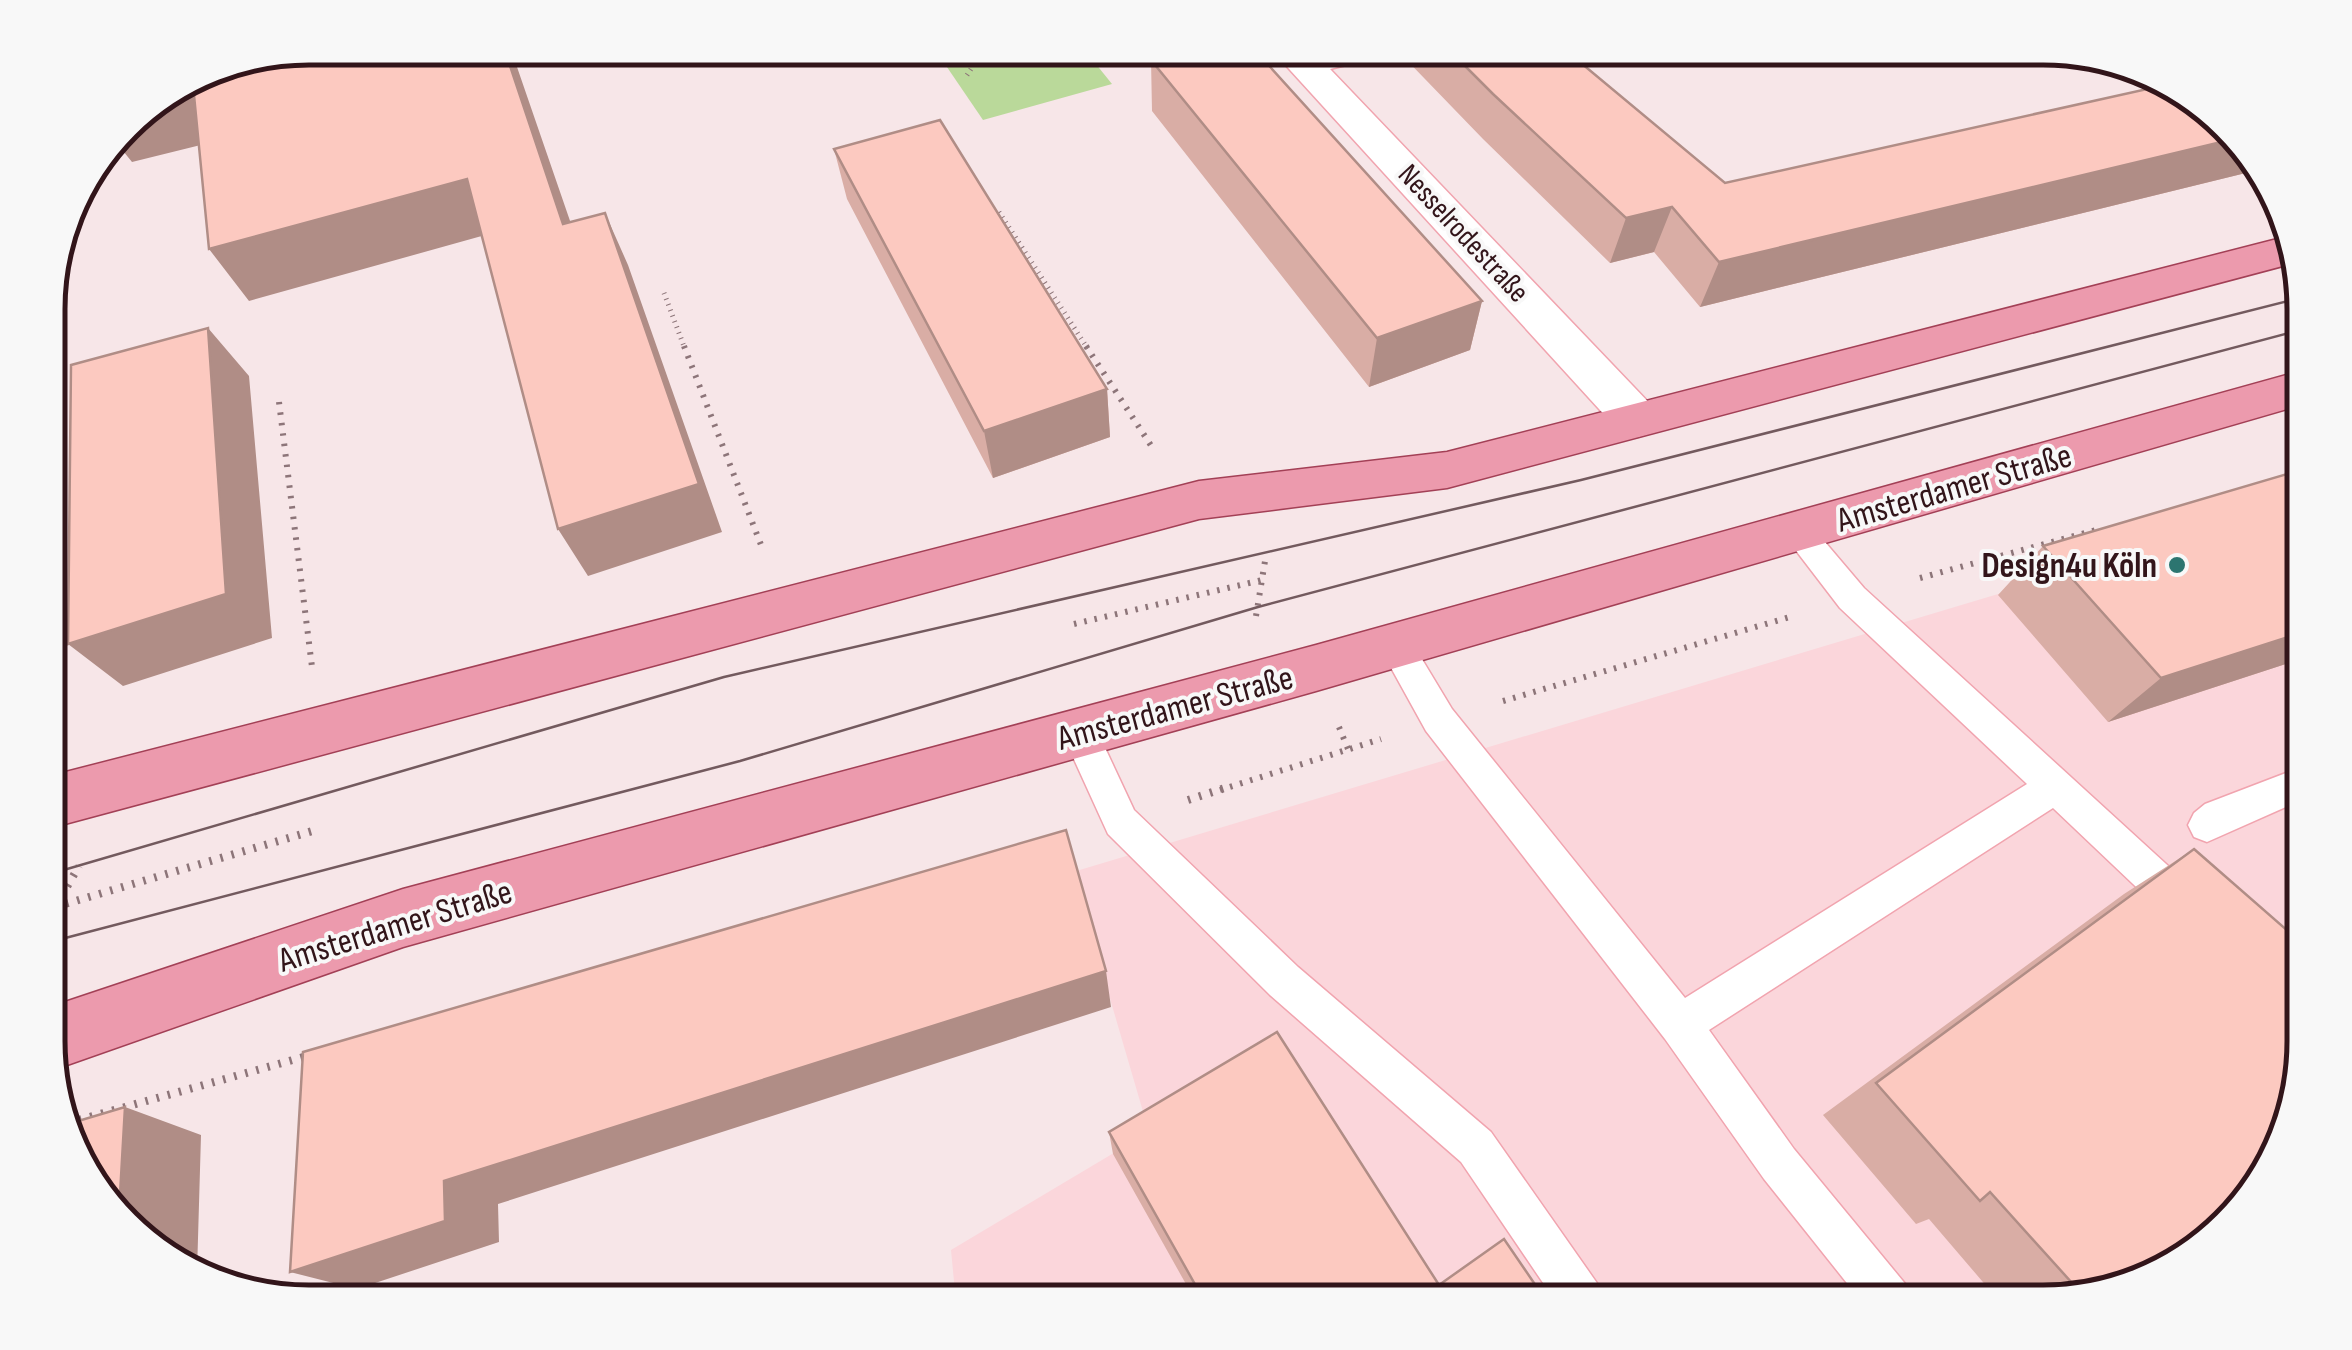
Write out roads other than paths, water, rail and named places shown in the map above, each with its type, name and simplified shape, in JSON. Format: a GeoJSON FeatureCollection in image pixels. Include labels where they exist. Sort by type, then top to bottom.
{"type":"FeatureCollection","features":[{"type":"Feature","properties":{"kind":"main road"},"geometry":{"type":"LineString","coordinates":[[65,798],[1199,500],[1447,470],[2280,253]]}},
{"type":"Feature","properties":{"kind":"main road","name":"Amsterdamer Straße"},"geometry":{"type":"LineString","coordinates":[[65,1034],[403,918],[1396,646],[2286,392]]}},
{"type":"Feature","properties":{"kind":"street","name":"Nesselrodestraße"},"geometry":{"type":"LineString","coordinates":[[1306,65],[1637,420]]}},
{"type":"Feature","properties":{"kind":"lane"},"geometry":{"type":"LineString","coordinates":[[1797,531],[1852,598],[2216,936]]}},
{"type":"Feature","properties":{"kind":"lane"},"geometry":{"type":"LineString","coordinates":[[1396,646],[1439,720],[1680,1025],[1779,1164],[1876,1284]]}},
{"type":"Feature","properties":{"kind":"lane"},"geometry":{"type":"LineString","coordinates":[[1080,733],[1121,822],[1284,981],[1476,1147],[1571,1284]]}},
{"type":"Feature","properties":{"kind":"lane"},"geometry":{"type":"LineString","coordinates":[[1680,1025],[2055,786]]}},
{"type":"Feature","properties":{"kind":"lane"},"geometry":{"type":"LineString","coordinates":[[2207,824],[2286,789]]}},
{"type":"Feature","properties":{"kind":"tram line"},"geometry":{"type":"LineString","coordinates":[[65,870],[724,677],[1581,480],[2286,302]]}},
{"type":"Feature","properties":{"kind":"tram line"},"geometry":{"type":"LineString","coordinates":[[65,938],[740,761],[1258,607],[2286,334]]}},
{"type":"Feature","properties":{"kind":"place","name":"Design4u Köln"},"geometry":{"type":"Point","coordinates":[2177,565]}}]}
